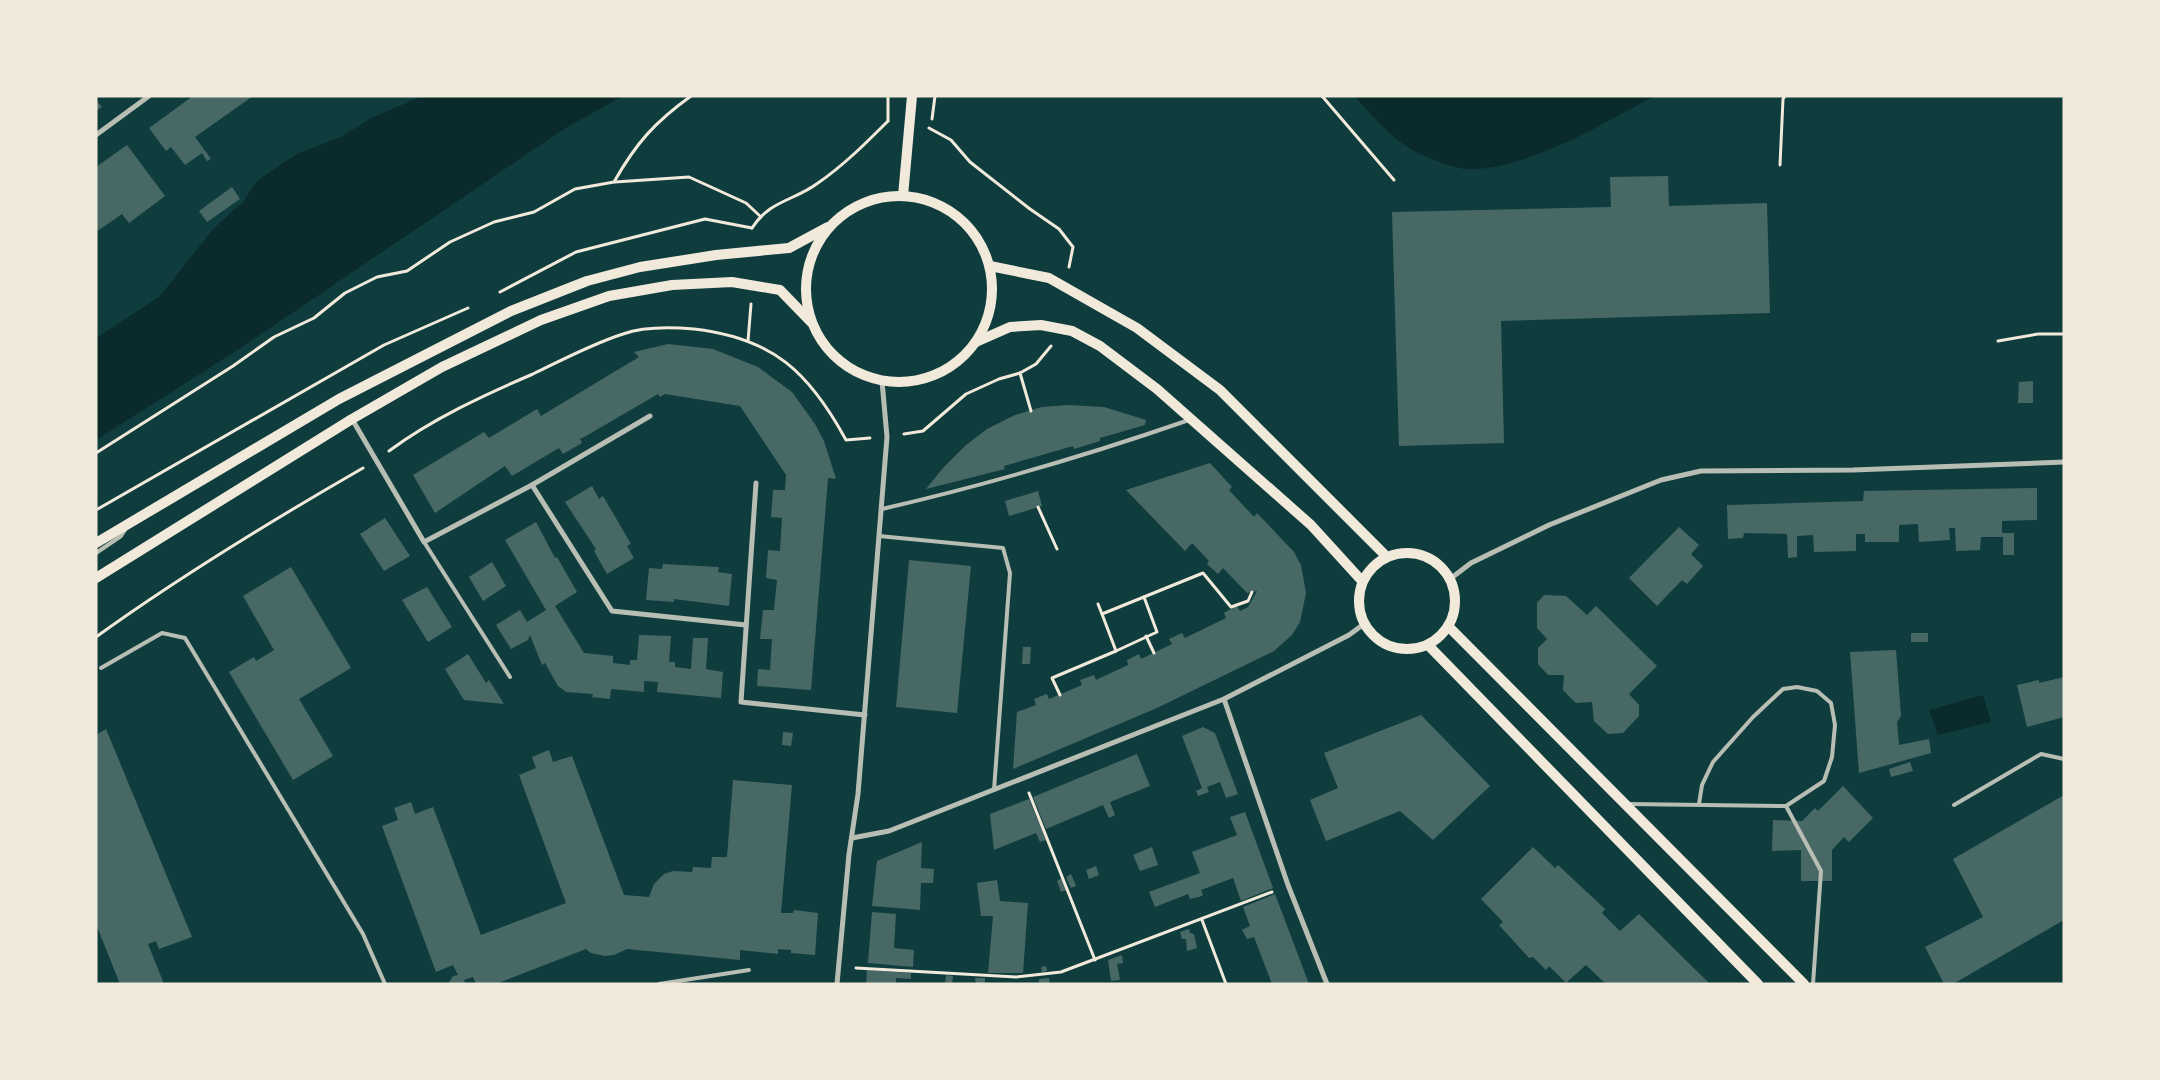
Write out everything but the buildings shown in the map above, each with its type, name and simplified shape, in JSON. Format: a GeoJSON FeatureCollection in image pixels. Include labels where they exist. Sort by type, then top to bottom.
{"type":"FeatureCollection","features":[{"type":"Feature","properties":{"kind":"main road"},"geometry":{"type":"LineString","coordinates":[[903,196],[912,96]]}},
{"type":"Feature","properties":{"kind":"main road"},"geometry":{"type":"LineString","coordinates":[[96,542],[339,400],[511,311],[587,282],[640,267],[716,255],[789,248],[828,227],[861,203],[879,198],[903,196],[940,204],[956,214],[972,230],[983,246],[990,266],[991,293],[985,320],[976,342],[961,361],[935,375],[910,382],[882,381],[861,374],[839,361],[822,344],[811,322],[780,290],[732,282],[672,285],[609,296],[541,320],[450,364],[352,419],[96,578]]}},
{"type":"Feature","properties":{"kind":"main road"},"geometry":{"type":"LineString","coordinates":[[811,322],[807,294],[808,273],[814,252],[828,227]]}},
{"type":"Feature","properties":{"kind":"main road"},"geometry":{"type":"LineString","coordinates":[[990,266],[1049,278],[1137,328],[1220,390],[1387,557]]}},
{"type":"Feature","properties":{"kind":"main road"},"geometry":{"type":"LineString","coordinates":[[976,342],[1010,327],[1041,326],[1072,331],[1100,346],[1157,389],[1311,525],[1362,581]]}},
{"type":"Feature","properties":{"kind":"main road"},"geometry":{"type":"LineString","coordinates":[[1401,553],[1416,554],[1430,558],[1442,568],[1450,579],[1455,602],[1448,626],[1440,636],[1428,645],[1414,649],[1399,649],[1385,645],[1373,636],[1364,624],[1359,610],[1358,595],[1362,581],[1377,563],[1387,557],[1401,553]]}},
{"type":"Feature","properties":{"kind":"main road"},"geometry":{"type":"LineString","coordinates":[[1448,626],[1804,984]]}},
{"type":"Feature","properties":{"kind":"main road"},"geometry":{"type":"LineString","coordinates":[[1428,645],[1758,984]]}},
{"type":"Feature","properties":{"kind":"street"},"geometry":{"type":"LineString","coordinates":[[96,135],[149,96]]}},
{"type":"Feature","properties":{"kind":"street"},"geometry":{"type":"LineString","coordinates":[[837,984],[849,854],[865,715],[882,509],[887,437],[882,381]]}},
{"type":"Feature","properties":{"kind":"street"},"geometry":{"type":"LineString","coordinates":[[352,419],[424,542],[532,485],[650,416]]}},
{"type":"Feature","properties":{"kind":"street"},"geometry":{"type":"LineString","coordinates":[[1450,579],[1471,563],[1549,526],[1661,480],[1701,471],[1853,470],[2064,462]]}},
{"type":"Feature","properties":{"kind":"street"},"geometry":{"type":"LineString","coordinates":[[756,483],[741,702],[865,715]]}},
{"type":"Feature","properties":{"kind":"street"},"geometry":{"type":"LineString","coordinates":[[532,485],[612,612],[746,625]]}},
{"type":"Feature","properties":{"kind":"street"},"geometry":{"type":"LineString","coordinates":[[852,838],[889,831],[1224,699],[1349,634],[1364,624]]}},
{"type":"Feature","properties":{"kind":"street"},"geometry":{"type":"LineString","coordinates":[[1224,699],[1288,885],[1327,984]]}},
{"type":"Feature","properties":{"kind":"lane"},"geometry":{"type":"LineString","coordinates":[[882,509],[953,493],[1136,439],[1192,419]]}},
{"type":"Feature","properties":{"kind":"lane"},"geometry":{"type":"LineString","coordinates":[[96,553],[121,536],[128,524]]}},
{"type":"Feature","properties":{"kind":"lane"},"geometry":{"type":"LineString","coordinates":[[879,536],[1003,548],[1010,573],[994,790]]}},
{"type":"Feature","properties":{"kind":"lane"},"geometry":{"type":"LineString","coordinates":[[424,542],[510,677]]}},
{"type":"Feature","properties":{"kind":"lane"},"geometry":{"type":"LineString","coordinates":[[101,668],[162,633],[185,638],[363,934],[385,984]]}},
{"type":"Feature","properties":{"kind":"lane"},"geometry":{"type":"LineString","coordinates":[[1626,804],[1786,806],[1824,781],[1832,757],[1835,725],[1830,702],[1816,691],[1797,687],[1783,689],[1753,717],[1712,762],[1702,785],[1699,804]]}},
{"type":"Feature","properties":{"kind":"lane"},"geometry":{"type":"LineString","coordinates":[[1954,805],[2041,754],[2064,759]]}},
{"type":"Feature","properties":{"kind":"lane"},"geometry":{"type":"LineString","coordinates":[[1786,806],[1821,871],[1813,984]]}},
{"type":"Feature","properties":{"kind":"lane"},"geometry":{"type":"LineString","coordinates":[[659,984],[749,970]]}},
{"type":"Feature","properties":{"kind":"path"},"geometry":{"type":"LineString","coordinates":[[614,182],[631,152],[662,117],[691,96]]}},
{"type":"Feature","properties":{"kind":"path"},"geometry":{"type":"LineString","coordinates":[[935,96],[931,128],[951,140],[970,162],[1030,209],[1058,228],[1073,247],[1070,264],[1062,285]]}},
{"type":"Feature","properties":{"kind":"path"},"geometry":{"type":"LineString","coordinates":[[1322,96],[1394,180]]}},
{"type":"Feature","properties":{"kind":"path"},"geometry":{"type":"LineString","coordinates":[[1780,165],[1782,99],[1784,96]]}},
{"type":"Feature","properties":{"kind":"path"},"geometry":{"type":"LineString","coordinates":[[752,228],[760,216],[778,203],[817,185],[852,156],[888,121]]}},
{"type":"Feature","properties":{"kind":"path"},"geometry":{"type":"LineString","coordinates":[[96,453],[234,366],[274,337],[314,318],[345,293],[377,277],[407,271],[450,242],[494,222],[534,212],[575,189],[614,182],[689,177],[746,204],[760,216]]}},
{"type":"Feature","properties":{"kind":"path"},"geometry":{"type":"LineString","coordinates":[[748,341],[752,285]]}},
{"type":"Feature","properties":{"kind":"path"},"geometry":{"type":"LineString","coordinates":[[96,636],[174,582],[280,516],[458,410],[522,378],[624,333],[673,327],[712,331],[748,341],[784,360],[802,376],[821,398],[846,440],[887,437],[923,431],[966,394],[999,379],[1020,373],[1036,364],[1051,345],[1052,327]]}},
{"type":"Feature","properties":{"kind":"path"},"geometry":{"type":"LineString","coordinates":[[1998,341],[2038,334],[2064,334]]}},
{"type":"Feature","properties":{"kind":"path"},"geometry":{"type":"LineString","coordinates":[[1020,373],[1031,411]]}},
{"type":"Feature","properties":{"kind":"path"},"geometry":{"type":"LineString","coordinates":[[1038,507],[1057,549]]}},
{"type":"Feature","properties":{"kind":"path"},"geometry":{"type":"LineString","coordinates":[[1102,614],[1203,573],[1231,607],[1248,601],[1252,592]]}},
{"type":"Feature","properties":{"kind":"path"},"geometry":{"type":"LineString","coordinates":[[1060,695],[1052,678],[1156,632],[1144,597]]}},
{"type":"Feature","properties":{"kind":"path"},"geometry":{"type":"LineString","coordinates":[[1098,604],[1116,651]]}},
{"type":"Feature","properties":{"kind":"path"},"geometry":{"type":"LineString","coordinates":[[1146,636],[1154,653]]}},
{"type":"Feature","properties":{"kind":"path"},"geometry":{"type":"LineString","coordinates":[[1024,778],[1095,960]]}},
{"type":"Feature","properties":{"kind":"path"},"geometry":{"type":"LineString","coordinates":[[838,967],[1016,977],[1061,972],[1202,920],[1288,885]]}},
{"type":"Feature","properties":{"kind":"path"},"geometry":{"type":"LineString","coordinates":[[1202,920],[1226,984]]}},
{"type":"Feature","properties":{"kind":"water"},"geometry":{"type":"Polygon","coordinates":[[[423,96],[623,96],[564,129],[236,351],[96,440],[96,338],[160,296],[213,229],[243,202],[256,182],[299,153],[341,137],[371,118],[423,96]]]}},
{"type":"Feature","properties":{"kind":"water"},"geometry":{"type":"Polygon","coordinates":[[[1354,96],[1655,96],[1564,143],[1538,154],[1489,168],[1466,169],[1435,160],[1406,146],[1385,129],[1354,96]]]}},
{"type":"Feature","properties":{"kind":"water"},"geometry":{"type":"Polygon","coordinates":[[[1983,695],[1991,722],[1938,735],[1929,710],[1983,695]]]}}]}
